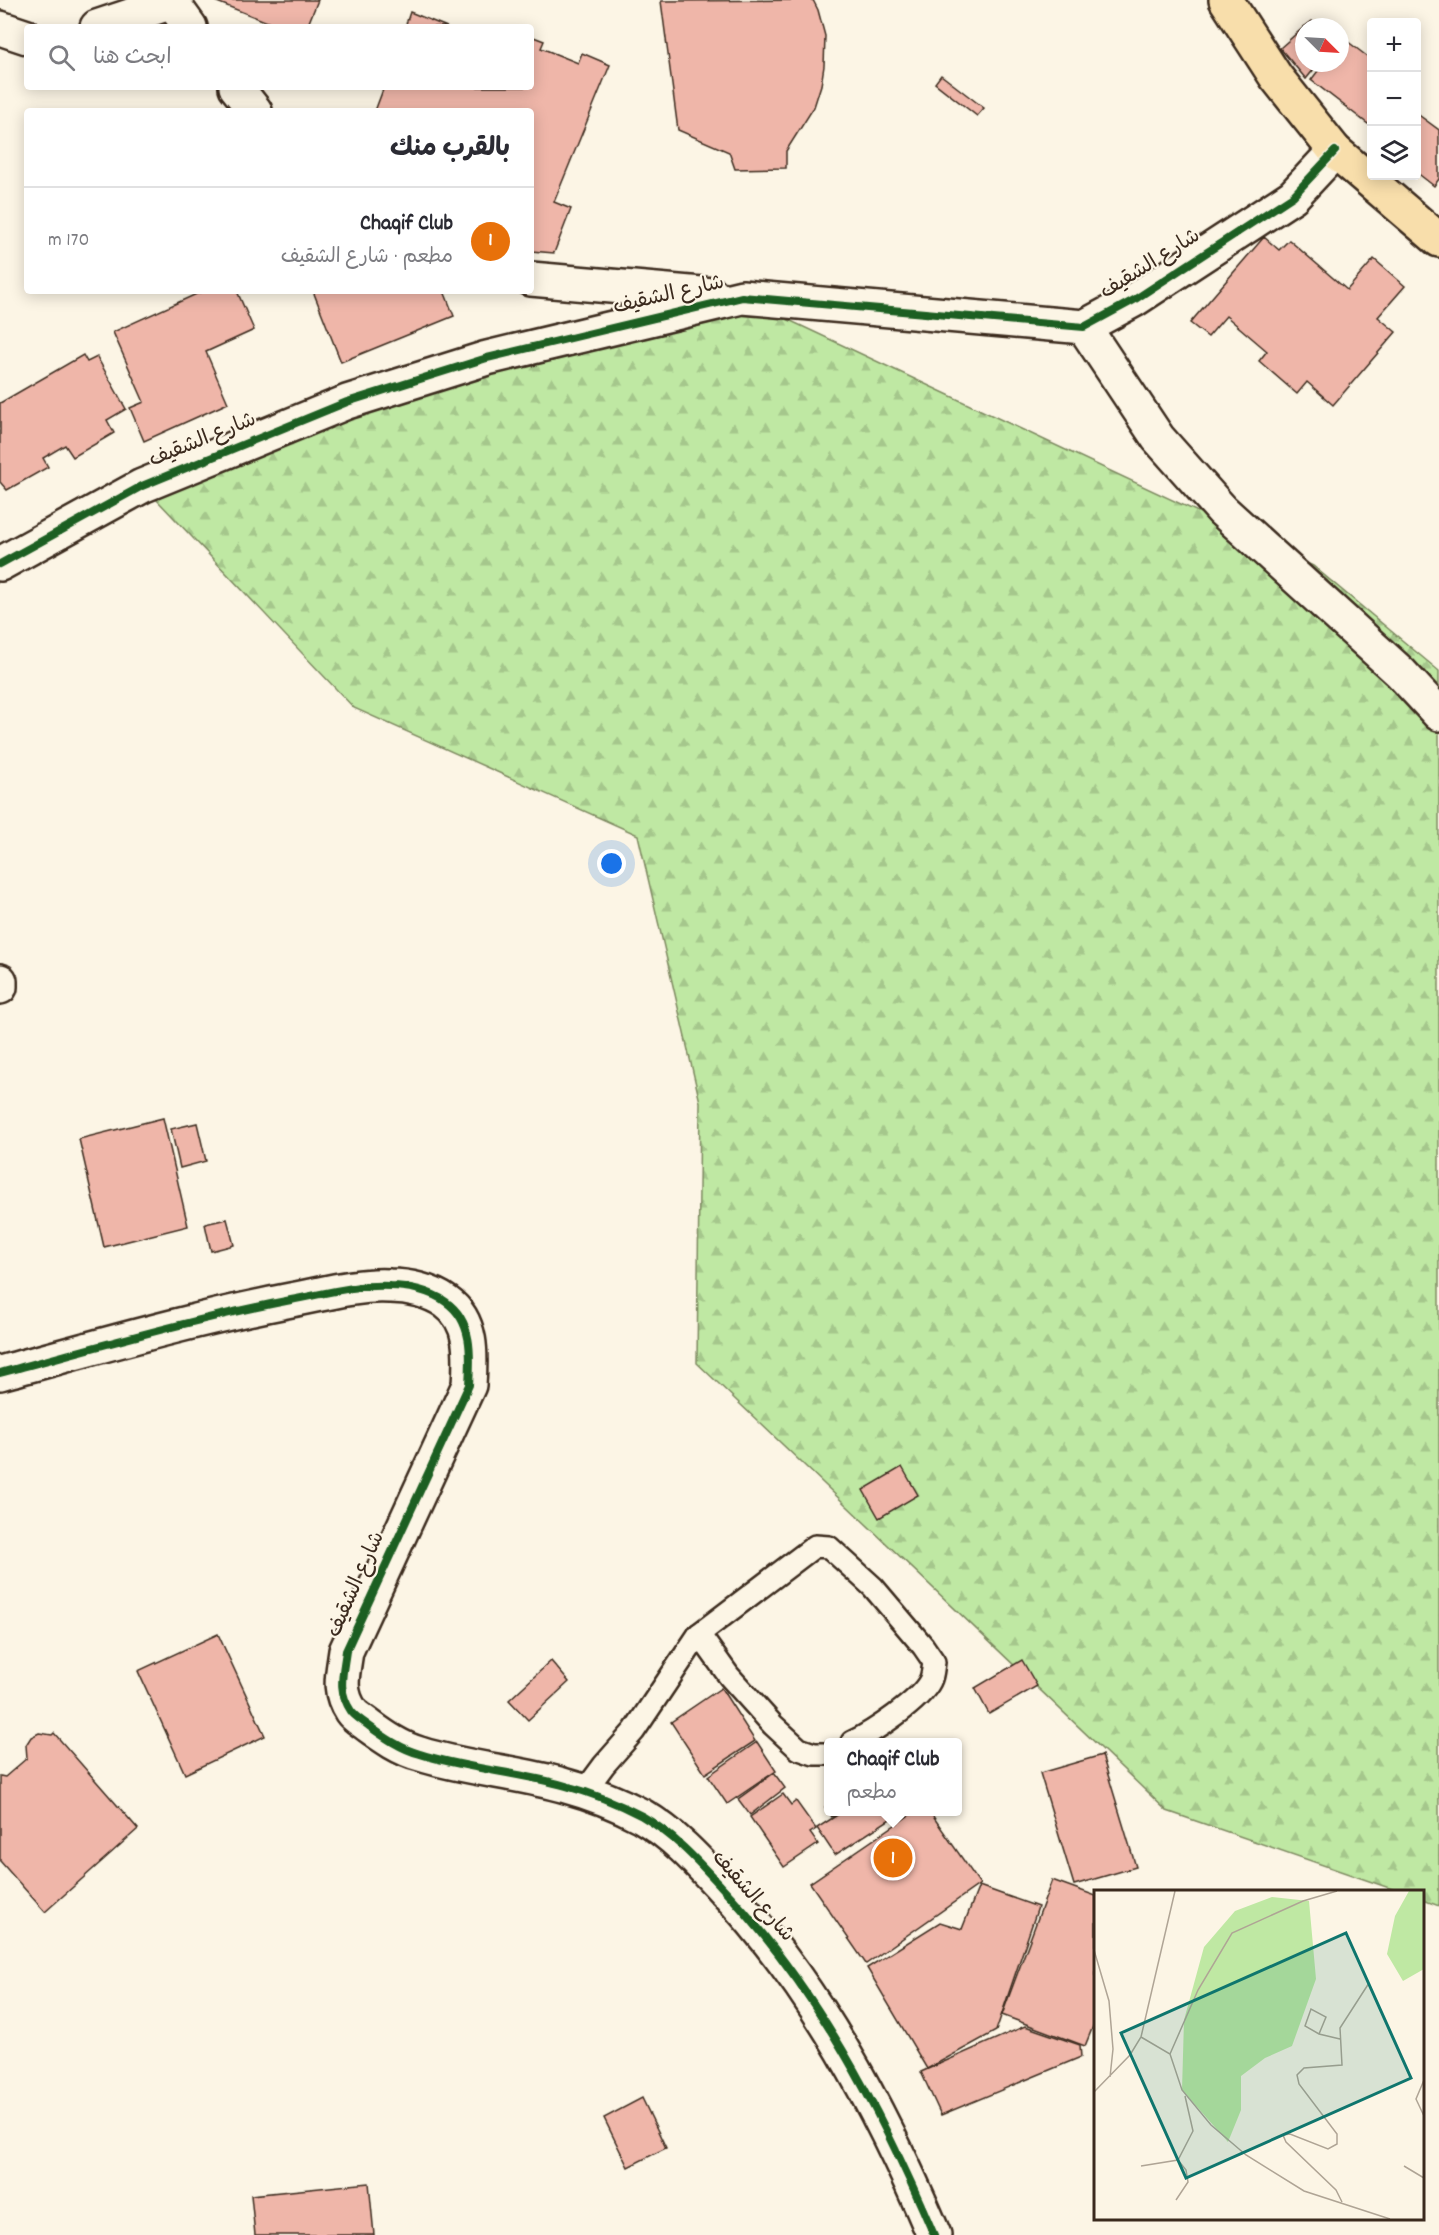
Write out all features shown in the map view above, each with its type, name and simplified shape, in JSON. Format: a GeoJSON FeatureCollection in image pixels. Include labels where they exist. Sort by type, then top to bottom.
{"type":"FeatureCollection","features":[{"type":"Feature","properties":{"kind":"main road"},"geometry":{"type":"LineString","coordinates":[[1226,0],[1276,77],[1335,151],[1439,240]]}},
{"type":"Feature","properties":{"kind":"street"},"geometry":{"type":"LineString","coordinates":[[111,24],[178,10]]}},
{"type":"Feature","properties":{"kind":"street"},"geometry":{"type":"LineString","coordinates":[[0,28],[24,36]]}},
{"type":"Feature","properties":{"kind":"street"},"geometry":{"type":"LineString","coordinates":[[238,90],[253,108]]}},
{"type":"Feature","properties":{"kind":"street","name":"شارع الشقيف"},"geometry":{"type":"LineString","coordinates":[[0,564],[142,486],[347,402],[487,358],[742,297],[1084,327],[1134,300],[1293,196],[1335,151]]}},
{"type":"Feature","properties":{"kind":"street"},"geometry":{"type":"LineString","coordinates":[[534,279],[742,297]]}},
{"type":"Feature","properties":{"kind":"street"},"geometry":{"type":"LineString","coordinates":[[1084,327],[1158,438],[1222,510],[1400,672],[1439,714]]}},
{"type":"Feature","properties":{"kind":"street"},"geometry":{"type":"LineString","coordinates":[[0,981],[0,987]]}},
{"type":"Feature","properties":{"kind":"street","name":"شارع الشقيف"},"geometry":{"type":"LineString","coordinates":[[0,1373],[223,1313],[355,1288],[390,1286],[410,1288],[445,1301],[458,1313],[470,1338],[469,1385],[346,1651],[341,1688],[352,1713],[386,1738],[419,1754],[521,1775],[584,1792],[641,1816],[671,1834],[750,1916],[789,1966],[867,2092],[901,2157],[934,2235]]}},
{"type":"Feature","properties":{"kind":"lane"},"geometry":{"type":"LineString","coordinates":[[584,1792],[634,1731],[699,1634],[815,1546],[830,1547],[873,1587],[934,1662],[931,1680],[924,1690],[903,1709],[860,1738]]}},
{"type":"Feature","properties":{"kind":"lane"},"geometry":{"type":"LineString","coordinates":[[699,1634],[729,1676],[773,1725],[799,1749],[814,1754],[824,1754]]}},
{"type":"Feature","properties":{"kind":"green space"},"geometry":{"type":"Polygon","coordinates":[[[742,298],[1313,566],[1439,671],[1439,1906],[1424,1900],[1424,1890],[1395,1890],[1167,1811],[697,1363],[700,1102],[638,835],[354,708],[139,481],[326,414],[742,298]]]}},
{"type":"Feature","properties":{"kind":"building"},"geometry":{"type":"Polygon","coordinates":[[[212,0],[318,0],[308,24],[272,24],[212,0]]]}},
{"type":"Feature","properties":{"kind":"building"},"geometry":{"type":"Polygon","coordinates":[[[813,0],[825,36],[821,85],[814,107],[786,151],[786,168],[735,169],[729,152],[678,130],[661,1],[813,0]]]}},
{"type":"Feature","properties":{"kind":"building"},"geometry":{"type":"Polygon","coordinates":[[[410,12],[440,24],[406,24],[410,12]]]}},
{"type":"Feature","properties":{"kind":"building"},"geometry":{"type":"Polygon","coordinates":[[[1295,35],[1295,66],[1280,48],[1295,35]]]}},
{"type":"Feature","properties":{"kind":"building"},"geometry":{"type":"Polygon","coordinates":[[[534,37],[544,41],[541,48],[578,63],[582,53],[610,65],[554,202],[571,209],[554,253],[534,251],[534,108],[376,108],[383,90],[534,90],[534,37]]]}},
{"type":"Feature","properties":{"kind":"building"},"geometry":{"type":"Polygon","coordinates":[[[1349,43],[1367,56],[1367,123],[1311,80],[1317,72],[1349,72],[1349,43]]]}},
{"type":"Feature","properties":{"kind":"building"},"geometry":{"type":"Polygon","coordinates":[[[1300,72],[1312,72],[1306,79],[1300,72]]]}},
{"type":"Feature","properties":{"kind":"building"},"geometry":{"type":"Polygon","coordinates":[[[941,75],[984,108],[977,116],[935,83],[941,75]]]}},
{"type":"Feature","properties":{"kind":"building"},"geometry":{"type":"Polygon","coordinates":[[[1421,117],[1439,130],[1439,179],[1434,186],[1421,176],[1421,117]]]}},
{"type":"Feature","properties":{"kind":"building"},"geometry":{"type":"Polygon","coordinates":[[[1264,237],[1279,250],[1289,240],[1347,290],[1374,259],[1405,286],[1378,317],[1396,332],[1333,405],[1307,382],[1297,394],[1259,361],[1267,351],[1226,316],[1208,337],[1190,323],[1264,237]]]}},
{"type":"Feature","properties":{"kind":"building"},"geometry":{"type":"Polygon","coordinates":[[[196,294],[238,294],[254,330],[206,352],[228,403],[144,441],[130,408],[144,402],[113,332],[196,294]]]}},
{"type":"Feature","properties":{"kind":"building"},"geometry":{"type":"Polygon","coordinates":[[[314,294],[445,294],[454,316],[341,362],[314,294]]]}},
{"type":"Feature","properties":{"kind":"building"},"geometry":{"type":"Polygon","coordinates":[[[83,355],[87,362],[97,357],[126,409],[107,420],[114,433],[73,457],[65,445],[43,458],[48,467],[7,490],[0,482],[0,403],[83,355]]]}},
{"type":"Feature","properties":{"kind":"building"},"geometry":{"type":"Polygon","coordinates":[[[163,1118],[188,1226],[104,1247],[79,1139],[163,1118]]]}},
{"type":"Feature","properties":{"kind":"building"},"geometry":{"type":"Polygon","coordinates":[[[197,1123],[206,1161],[180,1168],[171,1129],[197,1123]]]}},
{"type":"Feature","properties":{"kind":"building"},"geometry":{"type":"Polygon","coordinates":[[[227,1219],[234,1245],[211,1251],[205,1224],[227,1219]]]}},
{"type":"Feature","properties":{"kind":"building"},"geometry":{"type":"Polygon","coordinates":[[[902,1467],[918,1495],[879,1518],[863,1490],[902,1467]]]}},
{"type":"Feature","properties":{"kind":"building"},"geometry":{"type":"Polygon","coordinates":[[[218,1634],[265,1736],[185,1774],[138,1671],[218,1634]]]}},
{"type":"Feature","properties":{"kind":"building"},"geometry":{"type":"Polygon","coordinates":[[[1022,1660],[1037,1686],[989,1714],[975,1688],[1022,1660]]]}},
{"type":"Feature","properties":{"kind":"building"},"geometry":{"type":"Polygon","coordinates":[[[551,1661],[569,1682],[528,1720],[509,1700],[551,1661]]]}},
{"type":"Feature","properties":{"kind":"building"},"geometry":{"type":"Polygon","coordinates":[[[721,1688],[755,1741],[705,1774],[671,1722],[721,1688]]]}},
{"type":"Feature","properties":{"kind":"building"},"geometry":{"type":"Polygon","coordinates":[[[39,1733],[52,1735],[54,1733],[138,1829],[45,1912],[0,1861],[0,1776],[5,1777],[27,1758],[26,1745],[31,1737],[39,1733]]]}},
{"type":"Feature","properties":{"kind":"building"},"geometry":{"type":"Polygon","coordinates":[[[757,1742],[776,1771],[727,1804],[708,1776],[757,1742]]]}},
{"type":"Feature","properties":{"kind":"building"},"geometry":{"type":"Polygon","coordinates":[[[1102,1755],[1136,1867],[1074,1885],[1040,1773],[1102,1755]]]}},
{"type":"Feature","properties":{"kind":"building"},"geometry":{"type":"Polygon","coordinates":[[[774,1773],[785,1788],[750,1815],[738,1799],[774,1773]]]}},
{"type":"Feature","properties":{"kind":"building"},"geometry":{"type":"Polygon","coordinates":[[[783,1794],[791,1805],[796,1801],[816,1829],[810,1833],[818,1844],[784,1867],[750,1817],[783,1794]]]}},
{"type":"Feature","properties":{"kind":"building"},"geometry":{"type":"Polygon","coordinates":[[[836,1816],[895,1816],[835,1855],[817,1828],[836,1816]]]}},
{"type":"Feature","properties":{"kind":"building"},"geometry":{"type":"Polygon","coordinates":[[[908,1816],[933,1816],[980,1884],[866,1964],[810,1883],[908,1816]]]}},
{"type":"Feature","properties":{"kind":"building"},"geometry":{"type":"Polygon","coordinates":[[[1052,1880],[1094,1895],[1094,2024],[1085,2046],[1002,2015],[1052,1880]]]}},
{"type":"Feature","properties":{"kind":"building"},"geometry":{"type":"Polygon","coordinates":[[[979,1886],[1038,1907],[996,2031],[927,2069],[867,1968],[940,1922],[962,1929],[979,1886]]]}},
{"type":"Feature","properties":{"kind":"building"},"geometry":{"type":"Polygon","coordinates":[[[1025,2026],[1080,2045],[1081,2057],[941,2115],[921,2072],[1025,2026]]]}},
{"type":"Feature","properties":{"kind":"building"},"geometry":{"type":"Polygon","coordinates":[[[642,2098],[666,2148],[628,2167],[604,2118],[642,2098]]]}},
{"type":"Feature","properties":{"kind":"building"},"geometry":{"type":"Polygon","coordinates":[[[369,2183],[374,2235],[255,2235],[251,2195],[369,2183]]]}},
{"type":"Feature","properties":{"kind":"cycle path"},"geometry":{"type":"LineString","coordinates":[[0,564],[142,486],[347,402],[487,358],[742,297],[1084,327],[1134,300],[1293,196],[1335,151]]}},
{"type":"Feature","properties":{"kind":"cycle path"},"geometry":{"type":"LineString","coordinates":[[0,1373],[218,1316],[353,1288],[378,1286],[412,1288],[433,1295],[455,1310],[466,1329],[468,1339],[469,1385],[346,1651],[342,1689],[351,1711],[387,1738],[420,1754],[548,1781],[615,1803],[642,1816],[684,1848],[754,1924],[786,1964],[815,2006],[868,2095],[934,2235]]}},
{"type":"Feature","properties":{"kind":"place","name":"Chaqif Club"},"geometry":{"type":"Point","coordinates":[893,1858]}}]}
